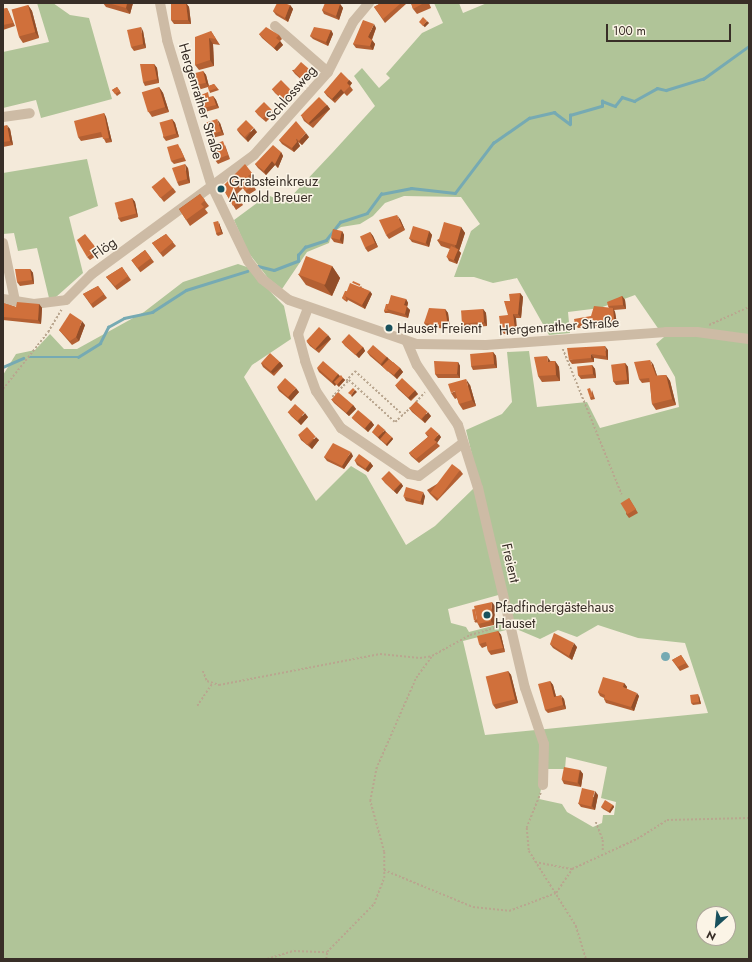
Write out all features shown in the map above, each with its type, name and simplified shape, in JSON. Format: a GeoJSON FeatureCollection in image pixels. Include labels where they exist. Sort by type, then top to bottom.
{"type":"FeatureCollection","features":[{"type":"Feature","properties":{"kind":"street","name":"Hergenrather Straße"},"geometry":{"type":"LineString","coordinates":[[160,3],[167,40],[211,184],[248,262],[276,291],[308,308],[407,342],[450,347],[666,332],[697,332],[749,340]]}},
{"type":"Feature","properties":{"kind":"street","name":"Schlossweg"},"geometry":{"type":"LineString","coordinates":[[211,184],[254,155],[328,72],[353,22],[369,3]]}},
{"type":"Feature","properties":{"kind":"street"},"geometry":{"type":"LineString","coordinates":[[275,26],[328,72]]}},
{"type":"Feature","properties":{"kind":"street"},"geometry":{"type":"LineString","coordinates":[[3,117],[30,113]]}},
{"type":"Feature","properties":{"kind":"street","name":"Flög"},"geometry":{"type":"LineString","coordinates":[[66,300],[92,274],[211,184]]}},
{"type":"Feature","properties":{"kind":"street"},"geometry":{"type":"LineString","coordinates":[[3,242],[15,301]]}},
{"type":"Feature","properties":{"kind":"street"},"geometry":{"type":"LineString","coordinates":[[3,299],[54,303],[66,300]]}},
{"type":"Feature","properties":{"kind":"street"},"geometry":{"type":"LineString","coordinates":[[308,308],[298,334],[305,361],[324,406],[341,428],[409,474],[419,476],[428,472],[463,443]]}},
{"type":"Feature","properties":{"kind":"street","name":"Freient"},"geometry":{"type":"LineString","coordinates":[[407,342],[417,365],[458,425],[478,488],[511,624],[544,744],[543,785]]}},
{"type":"Feature","properties":{"kind":"path"},"geometry":{"type":"LineString","coordinates":[[3,389],[48,332],[66,300]]}},
{"type":"Feature","properties":{"kind":"path"},"geometry":{"type":"LineString","coordinates":[[697,332],[749,307]]}},
{"type":"Feature","properties":{"kind":"path"},"geometry":{"type":"LineString","coordinates":[[560,339],[622,495]]}},
{"type":"Feature","properties":{"kind":"path"},"geometry":{"type":"LineString","coordinates":[[324,406],[355,371],[403,415]]}},
{"type":"Feature","properties":{"kind":"path"},"geometry":{"type":"LineString","coordinates":[[346,380],[396,422],[432,385]]}},
{"type":"Feature","properties":{"kind":"path"},"geometry":{"type":"LineString","coordinates":[[326,959],[327,952],[374,904],[384,870],[384,852],[370,801],[376,769],[404,712],[416,678],[432,656],[470,635],[511,624]]}},
{"type":"Feature","properties":{"kind":"path"},"geometry":{"type":"LineString","coordinates":[[197,706],[212,684],[380,654],[432,656]]}},
{"type":"Feature","properties":{"kind":"path"},"geometry":{"type":"LineString","coordinates":[[203,671],[212,684]]}},
{"type":"Feature","properties":{"kind":"path"},"geometry":{"type":"LineString","coordinates":[[543,785],[527,828],[528,851],[576,926],[586,959]]}},
{"type":"Feature","properties":{"kind":"path"},"geometry":{"type":"LineString","coordinates":[[384,870],[473,907],[508,911],[556,893],[572,869],[603,852],[637,839],[667,820],[749,818]]}},
{"type":"Feature","properties":{"kind":"path"},"geometry":{"type":"LineString","coordinates":[[596,822],[603,840],[603,852]]}},
{"type":"Feature","properties":{"kind":"path"},"geometry":{"type":"LineString","coordinates":[[535,862],[572,869]]}},
{"type":"Feature","properties":{"kind":"path"},"geometry":{"type":"LineString","coordinates":[[267,959],[294,951],[327,952]]}},
{"type":"Feature","properties":{"kind":"green space"},"geometry":{"type":"Polygon","coordinates":[[[37,3],[53,3],[70,15],[89,18],[112,99],[41,118],[36,100],[3,108],[3,52],[49,42],[37,3]]]}},
{"type":"Feature","properties":{"kind":"green space"},"geometry":{"type":"Polygon","coordinates":[[[434,3],[459,3],[463,13],[487,3],[749,3],[749,959],[3,959],[3,375],[16,354],[35,350],[50,334],[64,349],[77,349],[144,312],[183,282],[238,264],[247,267],[284,306],[291,339],[252,365],[244,377],[316,501],[351,466],[366,475],[406,545],[435,526],[474,488],[502,594],[448,609],[451,623],[466,627],[469,632],[504,623],[506,630],[463,641],[485,735],[708,713],[685,643],[638,638],[598,625],[577,637],[558,630],[540,639],[514,628],[466,430],[502,414],[512,402],[507,352],[529,351],[537,407],[587,402],[600,428],[679,407],[675,377],[656,344],[664,337],[635,295],[600,308],[568,312],[570,333],[549,335],[517,278],[493,283],[474,277],[454,277],[471,231],[480,224],[461,197],[404,196],[385,203],[373,216],[360,224],[341,227],[332,233],[329,243],[307,252],[282,289],[268,278],[248,252],[234,220],[268,195],[285,203],[375,106],[354,76],[362,68],[379,88],[390,78],[386,74],[422,33],[443,23],[434,3]],[[566,757],[565,769],[545,769],[539,799],[562,804],[567,812],[593,827],[602,823],[603,815],[614,815],[616,802],[601,798],[607,767],[566,757]]]}},
{"type":"Feature","properties":{"kind":"green space"},"geometry":{"type":"Polygon","coordinates":[[[87,159],[98,206],[69,217],[83,273],[56,297],[49,298],[37,248],[18,251],[14,233],[3,234],[3,173],[87,159]]]}},
{"type":"Feature","properties":{"kind":"water"},"geometry":{"type":"Polygon","coordinates":[[[663,652],[667,652],[669,656],[667,660],[663,660],[661,658],[661,654],[663,652]]]}},
{"type":"Feature","properties":{"kind":"building"},"geometry":{"type":"Polygon","coordinates":[[[108,3],[127,3],[126,8],[108,3]]]}},
{"type":"Feature","properties":{"kind":"building"},"geometry":{"type":"Polygon","coordinates":[[[186,3],[188,20],[171,20],[171,4],[186,3]]]}},
{"type":"Feature","properties":{"kind":"building"},"geometry":{"type":"Polygon","coordinates":[[[277,3],[290,5],[285,18],[273,11],[277,3]]]}},
{"type":"Feature","properties":{"kind":"building"},"geometry":{"type":"Polygon","coordinates":[[[325,3],[340,4],[336,16],[322,10],[325,3]]]}},
{"type":"Feature","properties":{"kind":"building"},"geometry":{"type":"Polygon","coordinates":[[[381,3],[401,3],[383,19],[374,7],[381,3]]]}},
{"type":"Feature","properties":{"kind":"building"},"geometry":{"type":"Polygon","coordinates":[[[411,3],[424,3],[413,9],[411,3]]]}},
{"type":"Feature","properties":{"kind":"building"},"geometry":{"type":"Polygon","coordinates":[[[28,5],[35,32],[19,36],[12,9],[28,5]]]}},
{"type":"Feature","properties":{"kind":"building"},"geometry":{"type":"Polygon","coordinates":[[[7,8],[13,23],[3,25],[3,9],[7,8]]]}},
{"type":"Feature","properties":{"kind":"building"},"geometry":{"type":"Polygon","coordinates":[[[423,17],[427,21],[423,26],[419,22],[423,17]]]}},
{"type":"Feature","properties":{"kind":"building"},"geometry":{"type":"Polygon","coordinates":[[[363,20],[374,24],[368,37],[372,40],[370,46],[353,44],[363,20]]]}},
{"type":"Feature","properties":{"kind":"building"},"geometry":{"type":"Polygon","coordinates":[[[141,27],[143,44],[131,47],[127,30],[141,27]]]}},
{"type":"Feature","properties":{"kind":"building"},"geometry":{"type":"Polygon","coordinates":[[[266,27],[279,35],[276,38],[280,41],[274,48],[259,34],[266,27]]]}},
{"type":"Feature","properties":{"kind":"building"},"geometry":{"type":"Polygon","coordinates":[[[314,27],[331,30],[326,42],[310,36],[314,27]]]}},
{"type":"Feature","properties":{"kind":"building"},"geometry":{"type":"Polygon","coordinates":[[[211,31],[216,39],[209,38],[210,60],[195,65],[195,37],[211,31]]]}},
{"type":"Feature","properties":{"kind":"building"},"geometry":{"type":"Polygon","coordinates":[[[301,62],[309,69],[301,78],[293,71],[301,62]]]}},
{"type":"Feature","properties":{"kind":"building"},"geometry":{"type":"Polygon","coordinates":[[[140,64],[154,64],[157,79],[143,82],[140,64]]]}},
{"type":"Feature","properties":{"kind":"building"},"geometry":{"type":"Polygon","coordinates":[[[203,71],[206,83],[195,85],[192,74],[203,71]]]}},
{"type":"Feature","properties":{"kind":"building"},"geometry":{"type":"Polygon","coordinates":[[[341,72],[349,80],[347,83],[350,86],[344,92],[341,89],[332,99],[324,92],[341,72]]]}},
{"type":"Feature","properties":{"kind":"building"},"geometry":{"type":"Polygon","coordinates":[[[281,80],[291,90],[282,99],[272,89],[281,80]]]}},
{"type":"Feature","properties":{"kind":"building"},"geometry":{"type":"Polygon","coordinates":[[[214,84],[217,88],[209,91],[208,86],[214,84]]]}},
{"type":"Feature","properties":{"kind":"building"},"geometry":{"type":"Polygon","coordinates":[[[117,87],[120,91],[115,94],[112,90],[117,87]]]}},
{"type":"Feature","properties":{"kind":"building"},"geometry":{"type":"Polygon","coordinates":[[[159,87],[165,107],[148,112],[142,92],[159,87]]]}},
{"type":"Feature","properties":{"kind":"building"},"geometry":{"type":"Polygon","coordinates":[[[208,92],[209,97],[213,96],[216,105],[203,108],[201,95],[208,92]]]}},
{"type":"Feature","properties":{"kind":"building"},"geometry":{"type":"Polygon","coordinates":[[[319,97],[327,105],[308,123],[301,115],[319,97]]]}},
{"type":"Feature","properties":{"kind":"building"},"geometry":{"type":"Polygon","coordinates":[[[264,102],[272,110],[263,119],[255,111],[264,102]]]}},
{"type":"Feature","properties":{"kind":"building"},"geometry":{"type":"Polygon","coordinates":[[[104,113],[109,138],[103,139],[101,132],[78,137],[74,121],[104,113]]]}},
{"type":"Feature","properties":{"kind":"building"},"geometry":{"type":"Polygon","coordinates":[[[172,119],[176,133],[164,137],[160,123],[172,119]]]}},
{"type":"Feature","properties":{"kind":"building"},"geometry":{"type":"Polygon","coordinates":[[[217,119],[221,131],[211,135],[207,122],[217,119]]]}},
{"type":"Feature","properties":{"kind":"building"},"geometry":{"type":"Polygon","coordinates":[[[246,120],[254,128],[245,137],[237,129],[246,120]]]}},
{"type":"Feature","properties":{"kind":"building"},"geometry":{"type":"Polygon","coordinates":[[[296,121],[306,133],[299,141],[296,138],[297,142],[292,148],[279,140],[296,121]]]}},
{"type":"Feature","properties":{"kind":"building"},"geometry":{"type":"Polygon","coordinates":[[[7,125],[10,141],[3,142],[3,126],[7,125]]]}},
{"type":"Feature","properties":{"kind":"building"},"geometry":{"type":"Polygon","coordinates":[[[223,141],[228,155],[215,160],[210,146],[223,141]]]}},
{"type":"Feature","properties":{"kind":"building"},"geometry":{"type":"Polygon","coordinates":[[[178,144],[184,157],[171,161],[167,147],[178,144]]]}},
{"type":"Feature","properties":{"kind":"building"},"geometry":{"type":"Polygon","coordinates":[[[273,145],[281,152],[275,164],[272,161],[264,171],[255,164],[273,145]]]}},
{"type":"Feature","properties":{"kind":"building"},"geometry":{"type":"Polygon","coordinates":[[[185,164],[187,179],[177,182],[172,168],[185,164]]]}},
{"type":"Feature","properties":{"kind":"building"},"geometry":{"type":"Polygon","coordinates":[[[245,164],[252,173],[248,176],[253,186],[245,191],[240,184],[234,191],[240,201],[233,206],[222,187],[245,164]]]}},
{"type":"Feature","properties":{"kind":"building"},"geometry":{"type":"Polygon","coordinates":[[[164,177],[173,188],[160,198],[152,187],[164,177]]]}},
{"type":"Feature","properties":{"kind":"building"},"geometry":{"type":"Polygon","coordinates":[[[200,194],[205,200],[201,204],[204,207],[186,220],[179,209],[200,194]]]}},
{"type":"Feature","properties":{"kind":"building"},"geometry":{"type":"Polygon","coordinates":[[[132,198],[136,213],[119,218],[115,203],[132,198]]]}},
{"type":"Feature","properties":{"kind":"building"},"geometry":{"type":"Polygon","coordinates":[[[397,215],[402,226],[386,235],[379,220],[397,215]]]}},
{"type":"Feature","properties":{"kind":"building"},"geometry":{"type":"Polygon","coordinates":[[[218,221],[221,232],[216,233],[213,222],[218,221]]]}},
{"type":"Feature","properties":{"kind":"building"},"geometry":{"type":"Polygon","coordinates":[[[444,222],[461,227],[456,245],[439,240],[444,222]]]}},
{"type":"Feature","properties":{"kind":"building"},"geometry":{"type":"Polygon","coordinates":[[[413,226],[429,231],[425,243],[409,238],[413,226]]]}},
{"type":"Feature","properties":{"kind":"building"},"geometry":{"type":"Polygon","coordinates":[[[333,229],[342,231],[340,240],[331,238],[333,229]]]}},
{"type":"Feature","properties":{"kind":"building"},"geometry":{"type":"Polygon","coordinates":[[[370,232],[375,243],[365,247],[360,236],[370,232]]]}},
{"type":"Feature","properties":{"kind":"building"},"geometry":{"type":"Polygon","coordinates":[[[85,234],[97,249],[87,257],[77,240],[85,234]]]}},
{"type":"Feature","properties":{"kind":"building"},"geometry":{"type":"Polygon","coordinates":[[[166,234],[173,242],[160,253],[152,243],[166,234]]]}},
{"type":"Feature","properties":{"kind":"building"},"geometry":{"type":"Polygon","coordinates":[[[451,246],[458,249],[454,260],[446,257],[451,246]]]}},
{"type":"Feature","properties":{"kind":"building"},"geometry":{"type":"Polygon","coordinates":[[[145,250],[151,258],[137,268],[131,260],[145,250]]]}},
{"type":"Feature","properties":{"kind":"building"},"geometry":{"type":"Polygon","coordinates":[[[306,256],[332,266],[325,285],[299,275],[306,256]]]}},
{"type":"Feature","properties":{"kind":"building"},"geometry":{"type":"Polygon","coordinates":[[[122,267],[128,276],[115,286],[106,277],[122,267]]]}},
{"type":"Feature","properties":{"kind":"building"},"geometry":{"type":"Polygon","coordinates":[[[15,269],[30,269],[32,280],[17,282],[15,269]]]}},
{"type":"Feature","properties":{"kind":"building"},"geometry":{"type":"Polygon","coordinates":[[[353,281],[360,284],[360,286],[352,283],[353,281]]]}},
{"type":"Feature","properties":{"kind":"building"},"geometry":{"type":"Polygon","coordinates":[[[350,283],[370,291],[362,305],[345,296],[350,283]]]}},
{"type":"Feature","properties":{"kind":"building"},"geometry":{"type":"Polygon","coordinates":[[[98,286],[104,294],[91,304],[83,294],[98,286]]]}},
{"type":"Feature","properties":{"kind":"building"},"geometry":{"type":"Polygon","coordinates":[[[345,291],[347,291],[345,296],[346,300],[342,298],[345,291]]]}},
{"type":"Feature","properties":{"kind":"building"},"geometry":{"type":"Polygon","coordinates":[[[520,293],[518,314],[513,314],[515,329],[501,330],[499,316],[508,315],[504,301],[510,301],[509,294],[520,293]]]}},
{"type":"Feature","properties":{"kind":"building"},"geometry":{"type":"Polygon","coordinates":[[[391,295],[406,299],[404,305],[407,306],[405,314],[387,309],[391,295]]]}},
{"type":"Feature","properties":{"kind":"building"},"geometry":{"type":"Polygon","coordinates":[[[622,296],[623,305],[608,306],[607,302],[622,296]]]}},
{"type":"Feature","properties":{"kind":"building"},"geometry":{"type":"Polygon","coordinates":[[[17,302],[39,304],[38,320],[3,317],[3,303],[16,307],[17,302]]]}},
{"type":"Feature","properties":{"kind":"building"},"geometry":{"type":"Polygon","coordinates":[[[386,304],[388,304],[388,311],[384,311],[386,304]]]}},
{"type":"Feature","properties":{"kind":"building"},"geometry":{"type":"Polygon","coordinates":[[[594,306],[613,308],[614,320],[575,324],[574,319],[591,316],[594,306]]]}},
{"type":"Feature","properties":{"kind":"building"},"geometry":{"type":"Polygon","coordinates":[[[429,308],[445,309],[448,326],[424,323],[429,308]]]}},
{"type":"Feature","properties":{"kind":"building"},"geometry":{"type":"Polygon","coordinates":[[[483,309],[484,322],[462,324],[461,311],[483,309]]]}},
{"type":"Feature","properties":{"kind":"building"},"geometry":{"type":"Polygon","coordinates":[[[70,313],[82,321],[76,337],[70,341],[59,330],[70,313]]]}},
{"type":"Feature","properties":{"kind":"building"},"geometry":{"type":"Polygon","coordinates":[[[319,327],[328,335],[315,349],[306,341],[319,327]]]}},
{"type":"Feature","properties":{"kind":"building"},"geometry":{"type":"Polygon","coordinates":[[[349,334],[363,347],[355,355],[341,342],[349,334]]]}},
{"type":"Feature","properties":{"kind":"building"},"geometry":{"type":"Polygon","coordinates":[[[373,345],[387,357],[381,364],[367,352],[373,345]]]}},
{"type":"Feature","properties":{"kind":"building"},"geometry":{"type":"Polygon","coordinates":[[[605,346],[606,356],[591,354],[591,358],[569,360],[567,348],[605,346]]]}},
{"type":"Feature","properties":{"kind":"building"},"geometry":{"type":"Polygon","coordinates":[[[493,352],[494,364],[471,366],[470,354],[493,352]]]}},
{"type":"Feature","properties":{"kind":"building"},"geometry":{"type":"Polygon","coordinates":[[[270,353],[280,362],[271,371],[261,363],[270,353]]]}},
{"type":"Feature","properties":{"kind":"building"},"geometry":{"type":"Polygon","coordinates":[[[547,356],[548,362],[555,361],[556,375],[538,376],[534,357],[547,356]]]}},
{"type":"Feature","properties":{"kind":"building"},"geometry":{"type":"Polygon","coordinates":[[[389,359],[393,363],[387,370],[388,372],[382,366],[389,359]]]}},
{"type":"Feature","properties":{"kind":"building"},"geometry":{"type":"Polygon","coordinates":[[[650,360],[656,376],[649,376],[650,378],[639,379],[634,362],[650,360]]]}},
{"type":"Feature","properties":{"kind":"building"},"geometry":{"type":"Polygon","coordinates":[[[323,361],[338,374],[332,381],[317,368],[323,361]]]}},
{"type":"Feature","properties":{"kind":"building"},"geometry":{"type":"Polygon","coordinates":[[[434,361],[458,362],[457,374],[435,374],[434,361]]]}},
{"type":"Feature","properties":{"kind":"building"},"geometry":{"type":"Polygon","coordinates":[[[393,362],[400,368],[394,375],[387,370],[393,362]]]}},
{"type":"Feature","properties":{"kind":"building"},"geometry":{"type":"Polygon","coordinates":[[[625,363],[627,380],[613,382],[611,365],[625,363]]]}},
{"type":"Feature","properties":{"kind":"building"},"geometry":{"type":"Polygon","coordinates":[[[592,365],[593,374],[578,376],[577,367],[592,365]]]}},
{"type":"Feature","properties":{"kind":"building"},"geometry":{"type":"Polygon","coordinates":[[[341,375],[343,378],[337,385],[334,382],[341,375]]]}},
{"type":"Feature","properties":{"kind":"building"},"geometry":{"type":"Polygon","coordinates":[[[666,375],[672,399],[652,404],[649,376],[666,375]]]}},
{"type":"Feature","properties":{"kind":"building"},"geometry":{"type":"Polygon","coordinates":[[[285,378],[296,388],[288,397],[277,387],[285,378]]]}},
{"type":"Feature","properties":{"kind":"building"},"geometry":{"type":"Polygon","coordinates":[[[402,378],[415,390],[408,398],[395,385],[402,378]]]}},
{"type":"Feature","properties":{"kind":"building"},"geometry":{"type":"Polygon","coordinates":[[[466,379],[472,400],[459,404],[455,391],[451,393],[448,384],[466,379]]]}},
{"type":"Feature","properties":{"kind":"building"},"geometry":{"type":"Polygon","coordinates":[[[353,388],[355,390],[351,395],[348,393],[353,388]]]}},
{"type":"Feature","properties":{"kind":"building"},"geometry":{"type":"Polygon","coordinates":[[[590,388],[593,397],[590,397],[587,389],[590,388]]]}},
{"type":"Feature","properties":{"kind":"building"},"geometry":{"type":"Polygon","coordinates":[[[338,392],[353,405],[347,413],[331,400],[338,392]]]}},
{"type":"Feature","properties":{"kind":"building"},"geometry":{"type":"Polygon","coordinates":[[[416,401],[428,412],[421,419],[409,408],[416,401]]]}},
{"type":"Feature","properties":{"kind":"building"},"geometry":{"type":"Polygon","coordinates":[[[295,404],[305,413],[297,421],[288,412],[295,404]]]}},
{"type":"Feature","properties":{"kind":"building"},"geometry":{"type":"Polygon","coordinates":[[[358,410],[371,421],[365,429],[352,418],[358,410]]]}},
{"type":"Feature","properties":{"kind":"building"},"geometry":{"type":"Polygon","coordinates":[[[378,424],[385,430],[378,437],[372,432],[378,424]]]}},
{"type":"Feature","properties":{"kind":"building"},"geometry":{"type":"Polygon","coordinates":[[[307,427],[316,437],[307,445],[298,435],[307,427]]]}},
{"type":"Feature","properties":{"kind":"building"},"geometry":{"type":"Polygon","coordinates":[[[431,427],[439,434],[434,440],[437,442],[416,459],[409,453],[429,436],[425,433],[431,427]]]}},
{"type":"Feature","properties":{"kind":"building"},"geometry":{"type":"Polygon","coordinates":[[[386,432],[392,437],[386,444],[380,439],[386,432]]]}},
{"type":"Feature","properties":{"kind":"building"},"geometry":{"type":"Polygon","coordinates":[[[333,443],[351,452],[342,466],[324,457],[333,443]]]}},
{"type":"Feature","properties":{"kind":"building"},"geometry":{"type":"Polygon","coordinates":[[[359,454],[370,462],[366,469],[354,460],[359,454]]]}},
{"type":"Feature","properties":{"kind":"building"},"geometry":{"type":"Polygon","coordinates":[[[452,464],[460,470],[438,499],[430,493],[452,464]]]}},
{"type":"Feature","properties":{"kind":"building"},"geometry":{"type":"Polygon","coordinates":[[[389,471],[401,483],[393,491],[381,479],[389,471]]]}},
{"type":"Feature","properties":{"kind":"building"},"geometry":{"type":"Polygon","coordinates":[[[406,487],[423,492],[421,502],[403,497],[406,487]]]}},
{"type":"Feature","properties":{"kind":"building"},"geometry":{"type":"Polygon","coordinates":[[[629,498],[636,509],[627,514],[621,503],[629,498]]]}},
{"type":"Feature","properties":{"kind":"building","name":"Pfadfindergästehaus Hauset"},"geometry":{"type":"Polygon","coordinates":[[[492,602],[491,621],[478,624],[474,606],[492,602]]]}},
{"type":"Feature","properties":{"kind":"building"},"geometry":{"type":"Polygon","coordinates":[[[475,609],[477,620],[474,620],[472,610],[475,609]]]}},
{"type":"Feature","properties":{"kind":"building"},"geometry":{"type":"Polygon","coordinates":[[[498,631],[503,648],[488,651],[486,642],[479,644],[477,636],[498,631]]]}},
{"type":"Feature","properties":{"kind":"building"},"geometry":{"type":"Polygon","coordinates":[[[554,633],[574,643],[569,656],[550,644],[554,633]]]}},
{"type":"Feature","properties":{"kind":"building"},"geometry":{"type":"Polygon","coordinates":[[[681,655],[686,663],[678,667],[672,660],[681,655]]]}},
{"type":"Feature","properties":{"kind":"building"},"geometry":{"type":"Polygon","coordinates":[[[508,671],[515,699],[493,705],[486,677],[508,671]]]}},
{"type":"Feature","properties":{"kind":"building"},"geometry":{"type":"Polygon","coordinates":[[[603,677],[624,683],[623,687],[637,693],[631,707],[604,699],[605,695],[598,692],[603,677]]]}},
{"type":"Feature","properties":{"kind":"building"},"geometry":{"type":"Polygon","coordinates":[[[550,681],[554,697],[561,695],[563,705],[545,710],[538,684],[550,681]]]}},
{"type":"Feature","properties":{"kind":"building"},"geometry":{"type":"Polygon","coordinates":[[[698,694],[699,702],[691,703],[690,695],[698,694]]]}},
{"type":"Feature","properties":{"kind":"building"},"geometry":{"type":"Polygon","coordinates":[[[564,767],[580,770],[577,783],[562,780],[564,767]]]}},
{"type":"Feature","properties":{"kind":"building"},"geometry":{"type":"Polygon","coordinates":[[[582,788],[595,791],[591,807],[578,804],[582,788]]]}},
{"type":"Feature","properties":{"kind":"building"},"geometry":{"type":"Polygon","coordinates":[[[605,800],[613,805],[609,811],[601,807],[605,800]]]}},
{"type":"Feature","properties":{"kind":"waterway"},"geometry":{"type":"LineString","coordinates":[[258,266],[274,270],[298,261],[298,255],[305,247],[326,240],[340,222],[367,213],[381,194],[411,188],[455,193],[493,143],[529,118],[554,112],[570,124],[570,115],[602,106],[602,101],[615,106],[622,97],[634,101],[657,88],[666,90],[703,79],[749,46]]}},
{"type":"Feature","properties":{"kind":"waterway"},"geometry":{"type":"LineString","coordinates":[[29,357],[78,357],[100,343],[108,327],[124,318],[152,312],[186,290],[247,271]]}},
{"type":"Feature","properties":{"kind":"waterway"},"geometry":{"type":"LineString","coordinates":[[3,367],[23,358]]}},
{"type":"Feature","properties":{"kind":"place","name":"Grabsteinkreuz Arnold Breuer"},"geometry":{"type":"Point","coordinates":[221,189]}},
{"type":"Feature","properties":{"kind":"place","name":"Hauset Freient"},"geometry":{"type":"Point","coordinates":[389,328]}},
{"type":"Feature","properties":{"kind":"place","name":"Pfadfindergästehaus Hauset"},"geometry":{"type":"Point","coordinates":[487,615]}}]}
